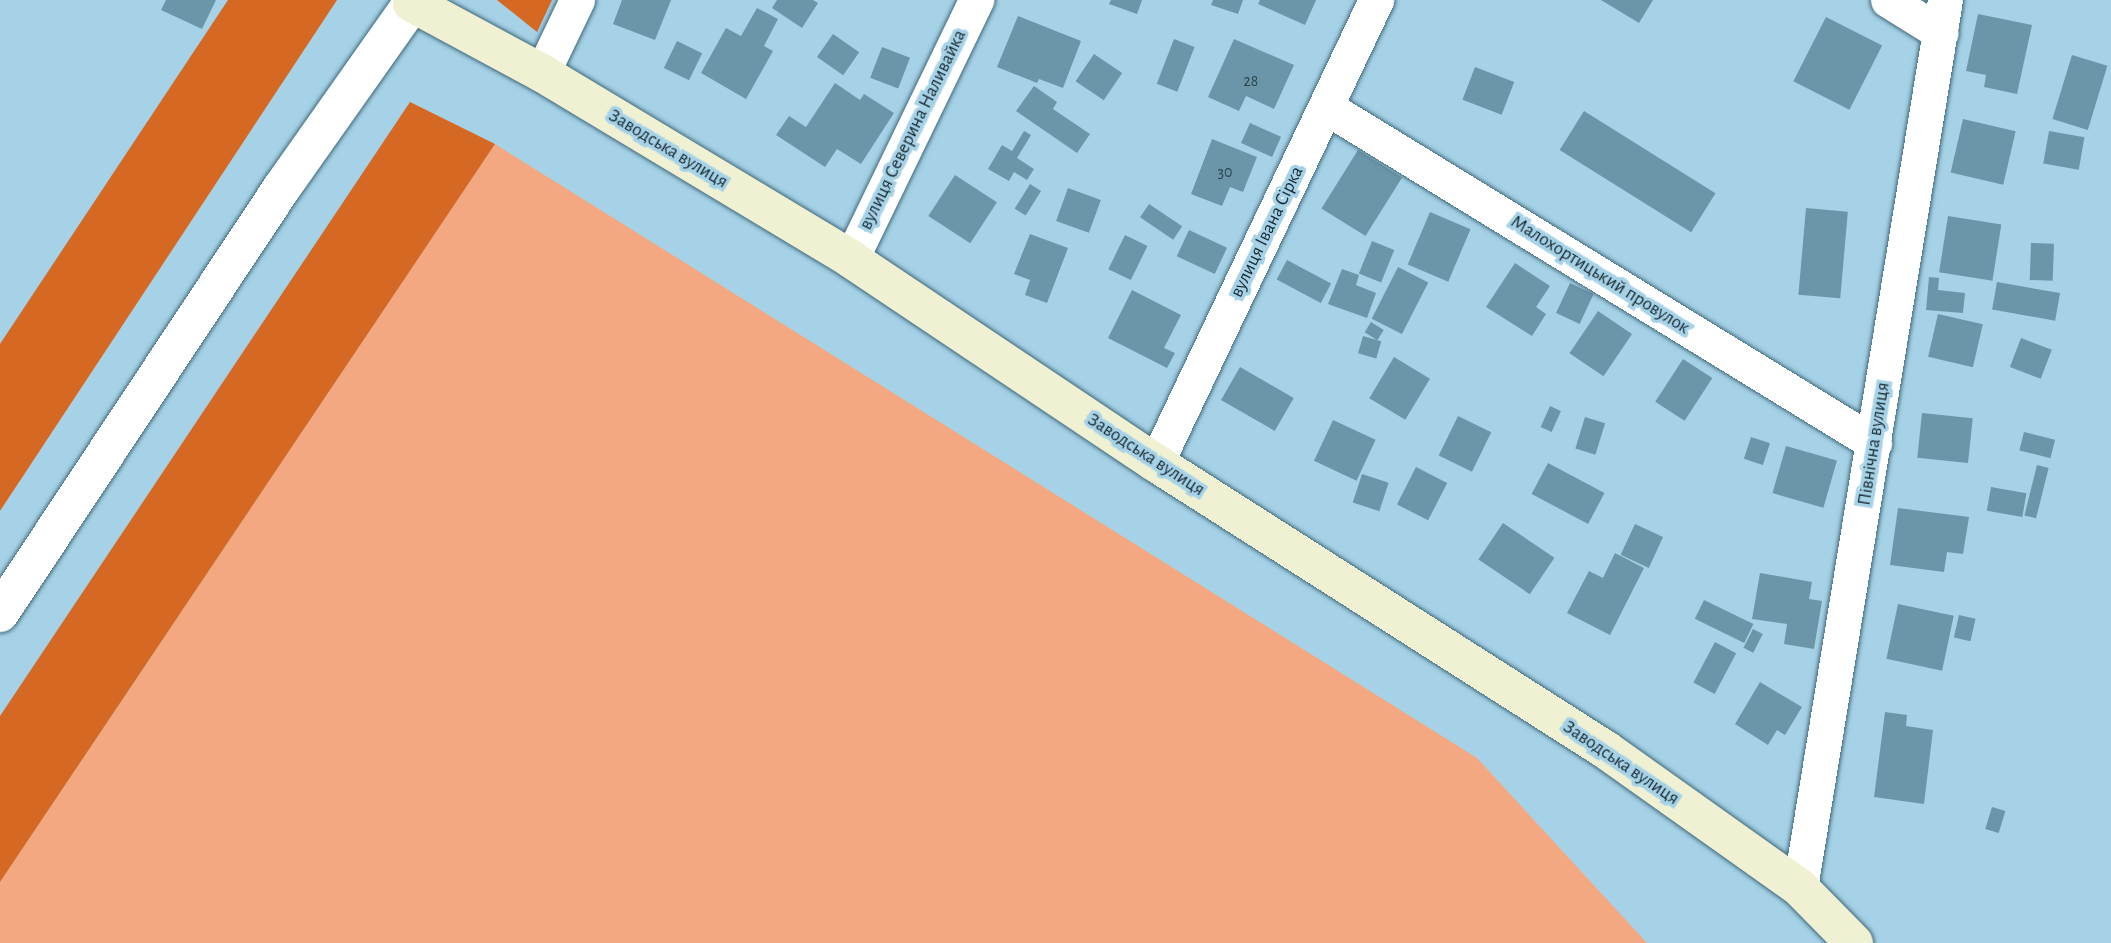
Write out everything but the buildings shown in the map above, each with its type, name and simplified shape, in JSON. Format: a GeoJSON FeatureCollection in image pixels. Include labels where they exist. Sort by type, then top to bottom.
{"type":"FeatureCollection","features":[{"type":"Feature","properties":{"kind":"main road","name":"Заводська вулиця"},"geometry":{"type":"LineString","coordinates":[[411,1],[542,73],[851,259],[1156,463],[1606,750],[1800,888],[1854,943]]}},
{"type":"Feature","properties":{"kind":"street"},"geometry":{"type":"LineString","coordinates":[[542,73],[577,0]]}},
{"type":"Feature","properties":{"kind":"street","name":"вулиця Северина Наливайка"},"geometry":{"type":"LineString","coordinates":[[851,259],[975,0]]}},
{"type":"Feature","properties":{"kind":"street","name":"вулиця Івана Сірка"},"geometry":{"type":"LineString","coordinates":[[1156,463],[1376,0]]}},
{"type":"Feature","properties":{"kind":"street"},"geometry":{"type":"LineString","coordinates":[[1888,0],[1943,17]]}},
{"type":"Feature","properties":{"kind":"street"},"geometry":{"type":"LineString","coordinates":[[0,613],[281,188],[411,1]]}},
{"type":"Feature","properties":{"kind":"street","name":"Північна вулиця"},"geometry":{"type":"LineString","coordinates":[[1800,888],[1943,17]]}},
{"type":"Feature","properties":{"kind":"street","name":"Малохортицький провулок"},"geometry":{"type":"LineString","coordinates":[[1326,107],[1874,443]]}},
{"type":"Feature","properties":{"kind":"shaded area"},"geometry":{"type":"Polygon","coordinates":[[[228,0],[337,0],[0,511],[0,344],[228,0]]]}},
{"type":"Feature","properties":{"kind":"shaded area"},"geometry":{"type":"Polygon","coordinates":[[[497,0],[552,0],[537,32],[497,0]]]}},
{"type":"Feature","properties":{"kind":"shaded area"},"geometry":{"type":"Polygon","coordinates":[[[410,102],[495,144],[0,882],[0,716],[410,102]]]}},
{"type":"Feature","properties":{"kind":"shaded area"},"geometry":{"type":"Polygon","coordinates":[[[495,144],[1477,758],[1647,943],[0,943],[0,882],[495,144]]]}}]}
